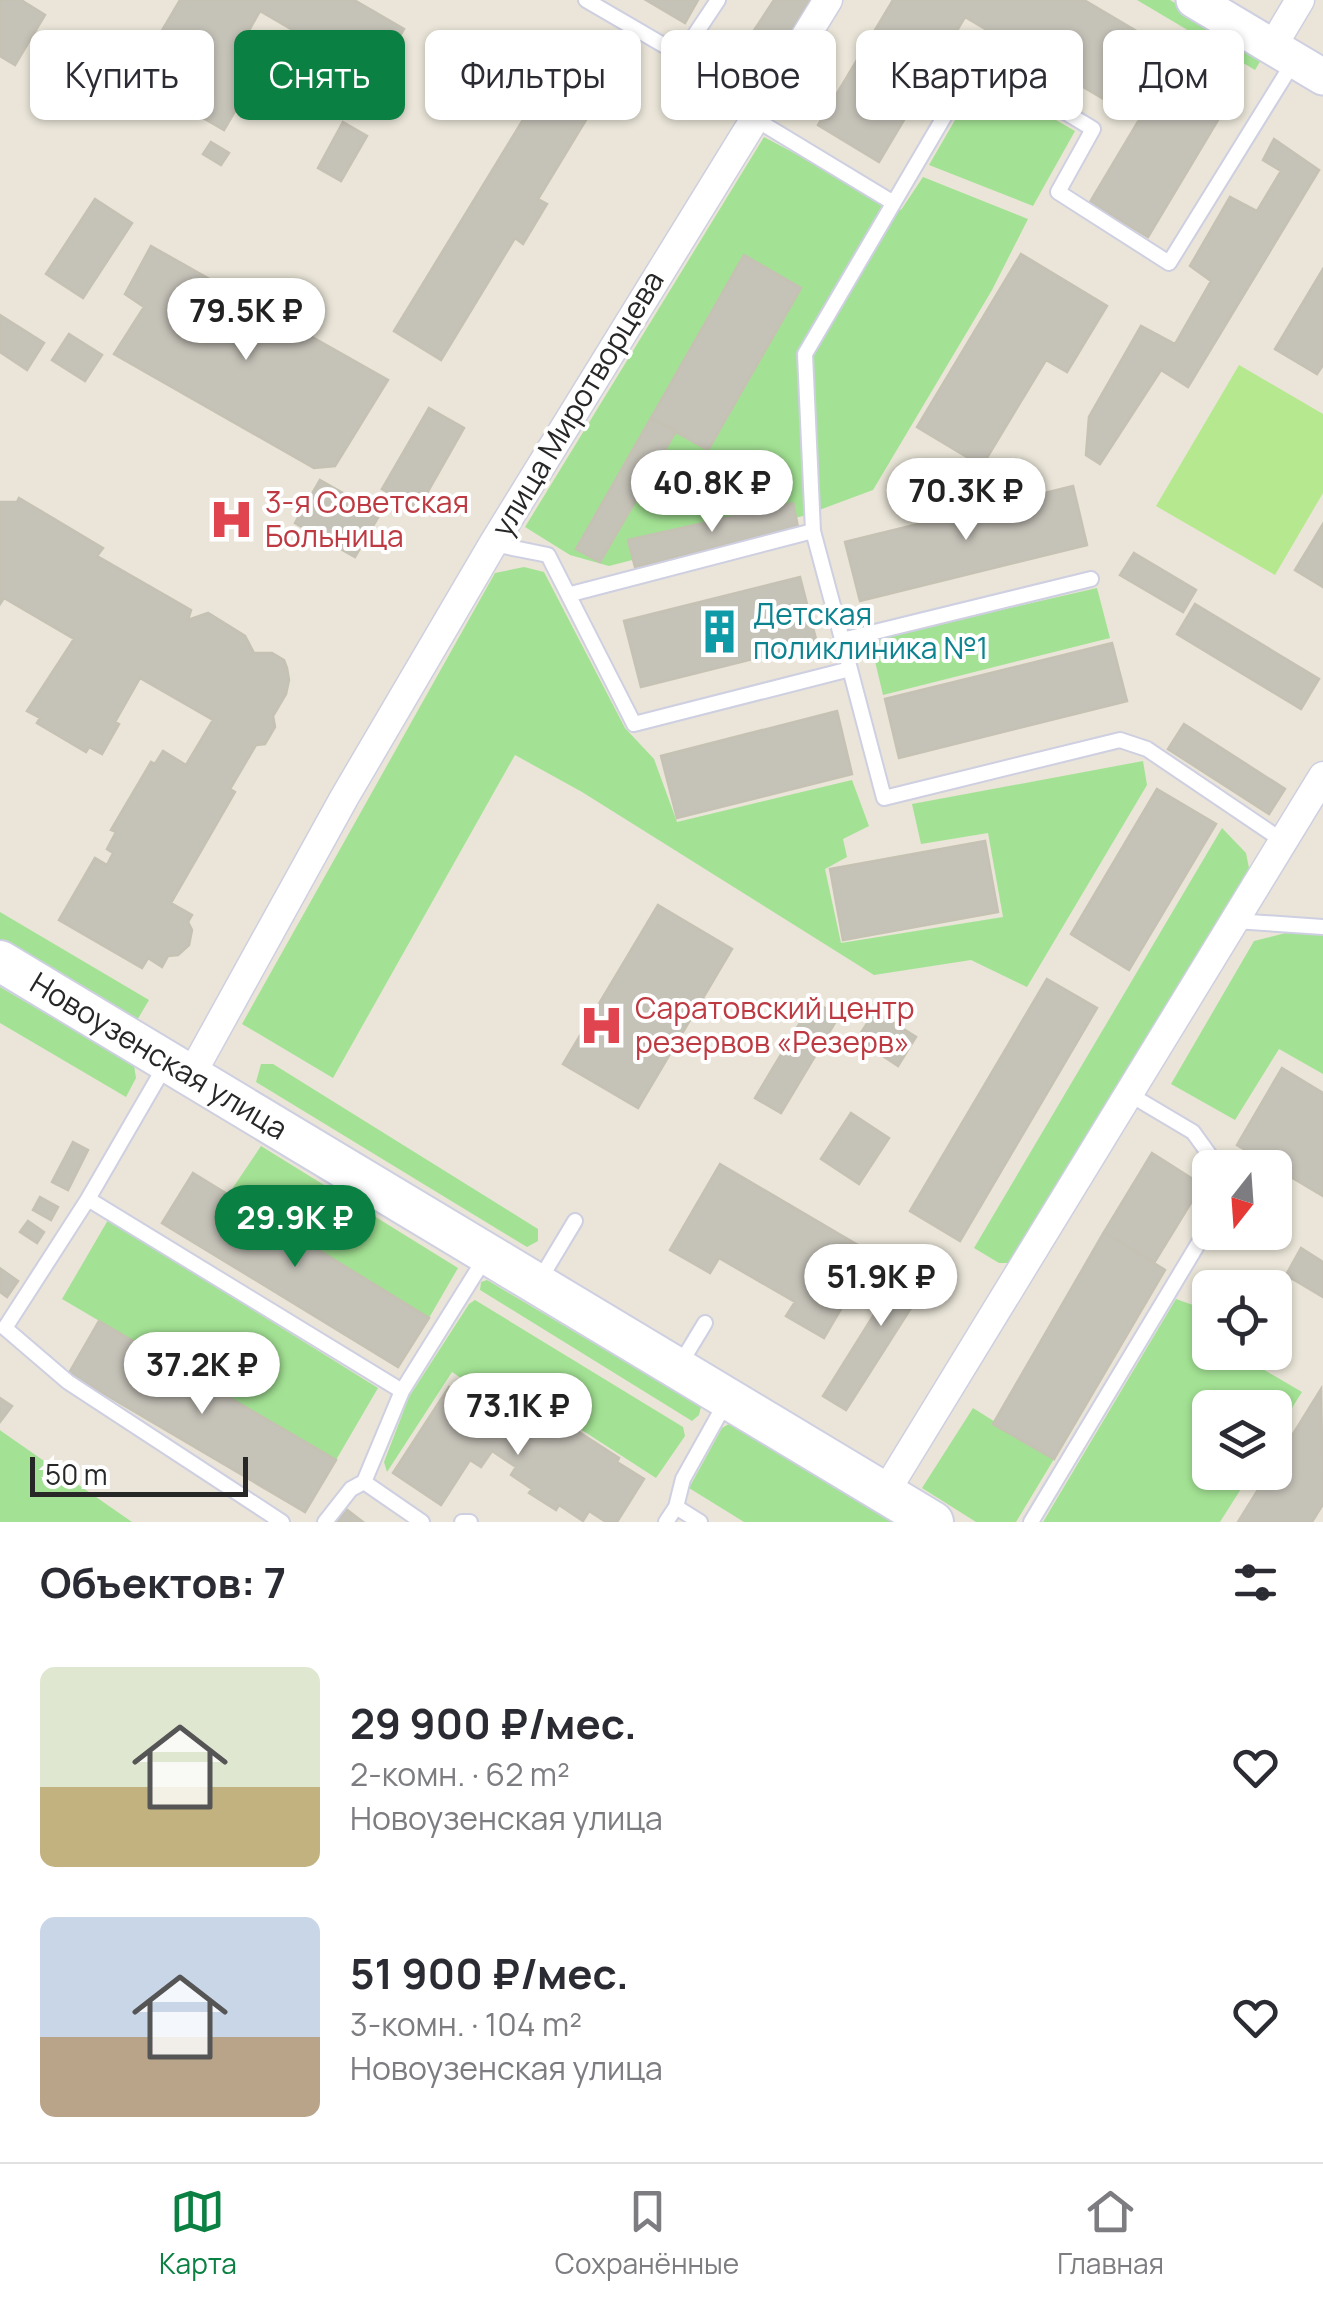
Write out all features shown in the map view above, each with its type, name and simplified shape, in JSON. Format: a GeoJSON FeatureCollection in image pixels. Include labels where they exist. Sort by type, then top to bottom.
{"type":"FeatureCollection","features":[{"type":"Feature","properties":{"kind":"main road","name":"Новоузенская улица"},"geometry":{"type":"LineString","coordinates":[[0,961],[933,1522]]}},
{"type":"Feature","properties":{"kind":"street","name":"улица Миротворцева"},"geometry":{"type":"LineString","coordinates":[[809,30],[828,0]]}},
{"type":"Feature","properties":{"kind":"street"},"geometry":{"type":"LineString","coordinates":[[1194,0],[1296,61],[1300,0]]}},
{"type":"Feature","properties":{"kind":"street","name":"улица Миротворцева"},"geometry":{"type":"LineString","coordinates":[[179,1068],[344,798],[492,544],[754,120]]}},
{"type":"Feature","properties":{"kind":"street"},"geometry":{"type":"LineString","coordinates":[[886,1491],[1323,776]]}},
{"type":"Feature","properties":{"kind":"lane"},"geometry":{"type":"LineString","coordinates":[[586,0],[665,46],[690,42],[718,0]]}},
{"type":"Feature","properties":{"kind":"lane"},"geometry":{"type":"LineString","coordinates":[[1284,841],[1147,749],[1120,740],[884,798],[813,530],[806,354],[978,59],[1093,129],[1058,192],[1169,263],[1296,61]]}},
{"type":"Feature","properties":{"kind":"lane"},"geometry":{"type":"LineString","coordinates":[[758,120],[892,202]]}},
{"type":"Feature","properties":{"kind":"lane"},"geometry":{"type":"LineString","coordinates":[[570,594],[813,530]]}},
{"type":"Feature","properties":{"kind":"lane"},"geometry":{"type":"LineString","coordinates":[[492,544],[548,556],[634,724],[850,669]]}},
{"type":"Feature","properties":{"kind":"lane"},"geometry":{"type":"LineString","coordinates":[[842,640],[1091,579]]}},
{"type":"Feature","properties":{"kind":"lane"},"geometry":{"type":"LineString","coordinates":[[1235,921],[1323,928]]}},
{"type":"Feature","properties":{"kind":"lane"},"geometry":{"type":"LineString","coordinates":[[179,1068],[5,1328],[68,1382],[282,1522]]}},
{"type":"Feature","properties":{"kind":"lane"},"geometry":{"type":"LineString","coordinates":[[1129,1094],[1193,1132],[1206,1150]]}},
{"type":"Feature","properties":{"kind":"lane"},"geometry":{"type":"LineString","coordinates":[[88,1199],[402,1390]]}},
{"type":"Feature","properties":{"kind":"lane"},"geometry":{"type":"LineString","coordinates":[[538,1282],[575,1221]]}},
{"type":"Feature","properties":{"kind":"lane"},"geometry":{"type":"LineString","coordinates":[[1031,1522],[1194,1250]]}},
{"type":"Feature","properties":{"kind":"lane"},"geometry":{"type":"LineString","coordinates":[[325,1522],[351,1490],[364,1482],[402,1390],[488,1253]]}},
{"type":"Feature","properties":{"kind":"lane"},"geometry":{"type":"LineString","coordinates":[[678,1366],[705,1323]]}},
{"type":"Feature","properties":{"kind":"lane"},"geometry":{"type":"LineString","coordinates":[[666,1522],[676,1507],[683,1479],[729,1397]]}},
{"type":"Feature","properties":{"kind":"lane"},"geometry":{"type":"LineString","coordinates":[[364,1482],[422,1522]]}},
{"type":"Feature","properties":{"kind":"lane"},"geometry":{"type":"LineString","coordinates":[[676,1507],[700,1522]]}},
{"type":"Feature","properties":{"kind":"lane"},"geometry":{"type":"LineString","coordinates":[[462,1522],[470,1522]]}},
{"type":"Feature","properties":{"kind":"green space"},"geometry":{"type":"Polygon","coordinates":[[[1137,0],[1170,0],[1221,30],[1188,30],[1137,0]]]}},
{"type":"Feature","properties":{"kind":"green space"},"geometry":{"type":"Polygon","coordinates":[[[1244,44],[1258,52],[1261,60],[1255,70],[1244,63],[1244,44]]]}},
{"type":"Feature","properties":{"kind":"green space"},"geometry":{"type":"Polygon","coordinates":[[[955,120],[1056,120],[1075,131],[1033,206],[929,165],[955,120]]]}},
{"type":"Feature","properties":{"kind":"green space"},"geometry":{"type":"Polygon","coordinates":[[[764,137],[901,210],[923,177],[1028,219],[992,290],[873,490],[803,516],[609,566],[570,555],[525,527],[764,137]]]}},
{"type":"Feature","properties":{"kind":"green space"},"geometry":{"type":"Polygon","coordinates":[[[1239,365],[1323,414],[1323,493],[1275,575],[1156,506],[1239,365]]]}},
{"type":"Feature","properties":{"kind":"green space"},"geometry":{"type":"Polygon","coordinates":[[[524,567],[544,572],[625,728],[654,759],[677,822],[852,780],[869,826],[843,839],[847,857],[825,869],[841,943],[1003,917],[988,833],[921,844],[912,804],[1143,761],[1147,785],[1027,987],[971,960],[874,975],[582,792],[515,755],[333,1078],[242,1024],[495,573],[524,567]]]}},
{"type":"Feature","properties":{"kind":"green space"},"geometry":{"type":"Polygon","coordinates":[[[1097,588],[1110,638],[883,695],[870,640],[1097,588]]]}},
{"type":"Feature","properties":{"kind":"green space"},"geometry":{"type":"Polygon","coordinates":[[[1222,828],[1246,853],[1249,868],[1013,1263],[999,1263],[974,1248],[1222,828]]]}},
{"type":"Feature","properties":{"kind":"green space"},"geometry":{"type":"Polygon","coordinates":[[[0,912],[149,1000],[136,1022],[0,941],[0,912]]]}},
{"type":"Feature","properties":{"kind":"green space"},"geometry":{"type":"Polygon","coordinates":[[[1305,928],[1323,930],[1323,1074],[1279,1049],[1235,1120],[1171,1084],[1254,941],[1305,928]]]}},
{"type":"Feature","properties":{"kind":"green space"},"geometry":{"type":"Polygon","coordinates":[[[0,987],[134,1065],[136,1078],[126,1097],[0,1023],[0,987]]]}},
{"type":"Feature","properties":{"kind":"green space"},"geometry":{"type":"Polygon","coordinates":[[[261,1064],[273,1064],[538,1229],[538,1241],[527,1247],[256,1082],[261,1064]]]}},
{"type":"Feature","properties":{"kind":"green space"},"geometry":{"type":"Polygon","coordinates":[[[261,1146],[458,1268],[429,1318],[228,1195],[261,1146]]]}},
{"type":"Feature","properties":{"kind":"green space"},"geometry":{"type":"Polygon","coordinates":[[[108,1220],[378,1388],[336,1460],[62,1299],[108,1220]]]}},
{"type":"Feature","properties":{"kind":"green space"},"geometry":{"type":"Polygon","coordinates":[[[487,1280],[701,1407],[699,1415],[692,1421],[480,1290],[481,1282],[487,1280]]]}},
{"type":"Feature","properties":{"kind":"green space"},"geometry":{"type":"Polygon","coordinates":[[[1176,1299],[1192,1305],[1192,1370],[1264,1370],[1302,1392],[1292,1408],[1292,1390],[1192,1390],[1192,1490],[1240,1490],[1220,1522],[1043,1522],[1176,1299]]]}},
{"type":"Feature","properties":{"kind":"green space"},"geometry":{"type":"Polygon","coordinates":[[[475,1300],[683,1427],[685,1436],[656,1478],[523,1392],[510,1411],[452,1372],[387,1472],[384,1462],[409,1397],[475,1300]]]}},
{"type":"Feature","properties":{"kind":"green space"},"geometry":{"type":"Polygon","coordinates":[[[973,1408],[1054,1459],[1016,1522],[976,1522],[922,1488],[973,1408]]]}},
{"type":"Feature","properties":{"kind":"green space"},"geometry":{"type":"Polygon","coordinates":[[[732,1422],[896,1522],[744,1522],[689,1488],[722,1428],[732,1422]]]}},
{"type":"Feature","properties":{"kind":"green space"},"geometry":{"type":"Polygon","coordinates":[[[1,1431],[132,1522],[0,1522],[1,1431]]]}},
{"type":"Feature","properties":{"kind":"building"},"geometry":{"type":"Polygon","coordinates":[[[0,0],[21,0],[45,15],[36,30],[30,30],[30,40],[15,65],[0,56],[0,0]]]}},
{"type":"Feature","properties":{"kind":"building"},"geometry":{"type":"Polygon","coordinates":[[[180,0],[354,0],[404,29],[293,30],[260,11],[249,30],[234,30],[234,113],[224,130],[207,120],[214,120],[214,30],[162,30],[180,0]]]}},
{"type":"Feature","properties":{"kind":"building"},"geometry":{"type":"Polygon","coordinates":[[[646,0],[698,0],[685,23],[646,0]]]}},
{"type":"Feature","properties":{"kind":"building"},"geometry":{"type":"Polygon","coordinates":[[[774,0],[811,0],[791,30],[754,30],[774,0]]]}},
{"type":"Feature","properties":{"kind":"building"},"geometry":{"type":"Polygon","coordinates":[[[893,0],[1084,0],[1135,30],[1103,30],[1103,99],[1083,87],[1083,30],[987,30],[965,17],[957,30],[875,30],[893,0]]]}},
{"type":"Feature","properties":{"kind":"building"},"geometry":{"type":"Polygon","coordinates":[[[856,62],[856,120],[904,120],[879,162],[818,125],[821,120],[836,120],[836,95],[856,62]]]}},
{"type":"Feature","properties":{"kind":"building"},"geometry":{"type":"Polygon","coordinates":[[[523,120],[586,120],[538,199],[547,204],[523,244],[515,238],[441,360],[394,331],[523,120]]]}},
{"type":"Feature","properties":{"kind":"building"},"geometry":{"type":"Polygon","coordinates":[[[1139,120],[1218,120],[1148,237],[1090,202],[1139,120]]]}},
{"type":"Feature","properties":{"kind":"building"},"geometry":{"type":"Polygon","coordinates":[[[343,122],[367,136],[341,181],[318,168],[343,122]]]}},
{"type":"Feature","properties":{"kind":"building"},"geometry":{"type":"Polygon","coordinates":[[[1274,139],[1319,170],[1188,387],[1161,370],[1100,464],[1086,455],[1089,417],[1141,326],[1175,344],[1211,281],[1190,266],[1230,197],[1257,211],[1281,171],[1263,160],[1274,139]]]}},
{"type":"Feature","properties":{"kind":"building"},"geometry":{"type":"Polygon","coordinates":[[[211,142],[229,153],[221,165],[203,154],[211,142]]]}},
{"type":"Feature","properties":{"kind":"building"},"geometry":{"type":"Polygon","coordinates":[[[95,199],[132,223],[83,298],[46,274],[95,199]]]}},
{"type":"Feature","properties":{"kind":"building"},"geometry":{"type":"Polygon","coordinates":[[[151,246],[388,380],[335,466],[314,468],[114,354],[144,307],[125,294],[151,246]]]}},
{"type":"Feature","properties":{"kind":"building"},"geometry":{"type":"Polygon","coordinates":[[[1021,254],[1107,306],[1067,372],[1046,360],[982,466],[917,427],[1021,254]]]}},
{"type":"Feature","properties":{"kind":"building"},"geometry":{"type":"Polygon","coordinates":[[[744,255],[801,288],[708,450],[651,418],[744,255]]]}},
{"type":"Feature","properties":{"kind":"building"},"geometry":{"type":"Polygon","coordinates":[[[1323,269],[1323,365],[1317,374],[1275,349],[1323,269]]]}},
{"type":"Feature","properties":{"kind":"building"},"geometry":{"type":"Polygon","coordinates":[[[0,315],[44,343],[27,370],[0,352],[0,315]]]}},
{"type":"Feature","properties":{"kind":"building"},"geometry":{"type":"Polygon","coordinates":[[[69,334],[102,355],[85,381],[52,360],[69,334]]]}},
{"type":"Feature","properties":{"kind":"building"},"geometry":{"type":"Polygon","coordinates":[[[429,408],[464,428],[418,509],[382,489],[429,408]]]}},
{"type":"Feature","properties":{"kind":"building"},"geometry":{"type":"Polygon","coordinates":[[[651,418],[676,431],[600,562],[576,549],[651,418]]]}},
{"type":"Feature","properties":{"kind":"building"},"geometry":{"type":"Polygon","coordinates":[[[320,480],[380,514],[355,557],[295,523],[320,480]]]}},
{"type":"Feature","properties":{"kind":"building"},"geometry":{"type":"Polygon","coordinates":[[[1073,486],[1087,545],[860,601],[845,542],[1073,486]]]}},
{"type":"Feature","properties":{"kind":"building"},"geometry":{"type":"Polygon","coordinates":[[[19,498],[103,548],[97,556],[191,610],[188,620],[208,613],[245,636],[254,653],[272,653],[284,660],[287,668],[289,680],[273,716],[275,727],[265,744],[256,745],[230,789],[235,792],[171,903],[192,915],[188,922],[192,930],[189,945],[178,955],[168,956],[162,967],[148,958],[142,968],[59,920],[95,858],[107,865],[113,853],[107,849],[116,832],[111,830],[151,762],[155,764],[163,751],[186,765],[213,720],[140,678],[102,754],[89,747],[86,752],[37,723],[40,718],[27,711],[74,639],[4,598],[0,604],[0,502],[17,502],[19,498]]]}},
{"type":"Feature","properties":{"kind":"building"},"geometry":{"type":"Polygon","coordinates":[[[793,503],[798,527],[635,567],[628,540],[793,503]]]}},
{"type":"Feature","properties":{"kind":"building"},"geometry":{"type":"Polygon","coordinates":[[[1323,524],[1323,587],[1295,570],[1323,524]]]}},
{"type":"Feature","properties":{"kind":"building"},"geometry":{"type":"Polygon","coordinates":[[[1134,553],[1196,590],[1183,612],[1120,575],[1134,553]]]}},
{"type":"Feature","properties":{"kind":"building","name":"Детская поликлиника №1"},"geometry":{"type":"Polygon","coordinates":[[[800,577],[817,643],[641,687],[624,621],[800,577]]]}},
{"type":"Feature","properties":{"kind":"building"},"geometry":{"type":"Polygon","coordinates":[[[1195,604],[1319,679],[1301,709],[1177,634],[1195,604]]]}},
{"type":"Feature","properties":{"kind":"building"},"geometry":{"type":"Polygon","coordinates":[[[1112,643],[1127,701],[899,758],[885,699],[1112,643]]]}},
{"type":"Feature","properties":{"kind":"building"},"geometry":{"type":"Polygon","coordinates":[[[837,711],[852,774],[677,818],[661,756],[837,711]]]}},
{"type":"Feature","properties":{"kind":"building"},"geometry":{"type":"Polygon","coordinates":[[[1184,724],[1285,789],[1269,814],[1168,749],[1184,724]]]}},
{"type":"Feature","properties":{"kind":"building"},"geometry":{"type":"Polygon","coordinates":[[[1157,789],[1216,824],[1129,970],[1071,934],[1157,789]]]}},
{"type":"Feature","properties":{"kind":"building"},"geometry":{"type":"Polygon","coordinates":[[[985,841],[998,912],[843,940],[830,869],[985,841]]]}},
{"type":"Feature","properties":{"kind":"building"},"geometry":{"type":"Polygon","coordinates":[[[658,905],[732,949],[638,1108],[563,1064],[658,905]]]}},
{"type":"Feature","properties":{"kind":"building"},"geometry":{"type":"Polygon","coordinates":[[[1047,979],[1097,1008],[960,1241],[910,1211],[1047,979]]]}},
{"type":"Feature","properties":{"kind":"building"},"geometry":{"type":"Polygon","coordinates":[[[813,1001],[839,1016],[781,1113],[755,1098],[813,1001]]]}},
{"type":"Feature","properties":{"kind":"building"},"geometry":{"type":"Polygon","coordinates":[[[875,1011],[916,1037],[898,1066],[857,1039],[875,1011]]]}},
{"type":"Feature","properties":{"kind":"building"},"geometry":{"type":"Polygon","coordinates":[[[1282,1068],[1323,1093],[1323,1196],[1292,1178],[1292,1150],[1245,1150],[1237,1145],[1282,1068]]]}},
{"type":"Feature","properties":{"kind":"building"},"geometry":{"type":"Polygon","coordinates":[[[851,1113],[889,1138],[859,1184],[821,1159],[851,1113]]]}},
{"type":"Feature","properties":{"kind":"building"},"geometry":{"type":"Polygon","coordinates":[[[73,1142],[88,1150],[68,1190],[52,1182],[73,1142]]]}},
{"type":"Feature","properties":{"kind":"building"},"geometry":{"type":"Polygon","coordinates":[[[1152,1153],[1192,1179],[1192,1201],[1154,1263],[1165,1270],[1104,1232],[1152,1153]]]}},
{"type":"Feature","properties":{"kind":"building"},"geometry":{"type":"Polygon","coordinates":[[[720,1164],[873,1254],[824,1338],[786,1316],[795,1302],[719,1258],[710,1273],[670,1250],[720,1164]]]}},
{"type":"Feature","properties":{"kind":"building"},"geometry":{"type":"Polygon","coordinates":[[[193,1173],[429,1318],[398,1367],[162,1223],[193,1173]]]}},
{"type":"Feature","properties":{"kind":"building"},"geometry":{"type":"Polygon","coordinates":[[[40,1197],[58,1207],[51,1220],[33,1210],[40,1197]]]}},
{"type":"Feature","properties":{"kind":"building"},"geometry":{"type":"Polygon","coordinates":[[[28,1221],[44,1232],[37,1243],[20,1232],[28,1221]]]}},
{"type":"Feature","properties":{"kind":"building"},"geometry":{"type":"Polygon","coordinates":[[[1104,1232],[1165,1270],[1054,1459],[993,1424],[1104,1232]]]}},
{"type":"Feature","properties":{"kind":"building"},"geometry":{"type":"Polygon","coordinates":[[[1301,1248],[1323,1262],[1323,1297],[1292,1279],[1292,1270],[1289,1270],[1301,1248]]]}},
{"type":"Feature","properties":{"kind":"building"},"geometry":{"type":"Polygon","coordinates":[[[915,1249],[939,1264],[846,1410],[823,1396],[915,1249]]]}},
{"type":"Feature","properties":{"kind":"building"},"geometry":{"type":"Polygon","coordinates":[[[1,1269],[18,1281],[7,1297],[0,1292],[1,1269]]]}},
{"type":"Feature","properties":{"kind":"building"},"geometry":{"type":"Polygon","coordinates":[[[99,1321],[336,1460],[305,1512],[69,1373],[99,1321]]]}},
{"type":"Feature","properties":{"kind":"building"},"geometry":{"type":"Polygon","coordinates":[[[449,1387],[473,1403],[476,1397],[510,1425],[522,1407],[543,1421],[547,1416],[569,1430],[571,1427],[644,1479],[617,1522],[606,1522],[589,1511],[583,1521],[559,1505],[556,1510],[529,1493],[532,1489],[511,1475],[516,1467],[492,1451],[481,1467],[470,1460],[441,1505],[393,1473],[449,1387]]]}},
{"type":"Feature","properties":{"kind":"building"},"geometry":{"type":"Polygon","coordinates":[[[1321,1389],[1323,1504],[1312,1522],[1238,1522],[1258,1490],[1292,1490],[1292,1436],[1321,1389]]]}},
{"type":"Feature","properties":{"kind":"building"},"geometry":{"type":"Polygon","coordinates":[[[0,1398],[12,1406],[0,1422],[0,1398]]]}},
{"type":"Feature","properties":{"kind":"building"},"geometry":{"type":"Polygon","coordinates":[[[346,1509],[363,1522],[336,1522],[346,1509]]]}},
{"type":"Feature","properties":{"kind":"place","name":"3-я Советская Больница"},"geometry":{"type":"Point","coordinates":[232,520]}},
{"type":"Feature","properties":{"kind":"place","name":"Детская поликлиника №1"},"geometry":{"type":"Point","coordinates":[720,632]}},
{"type":"Feature","properties":{"kind":"place","name":"Саратовский центр резервов «Резерв»"},"geometry":{"type":"Point","coordinates":[602,1026]}}]}
